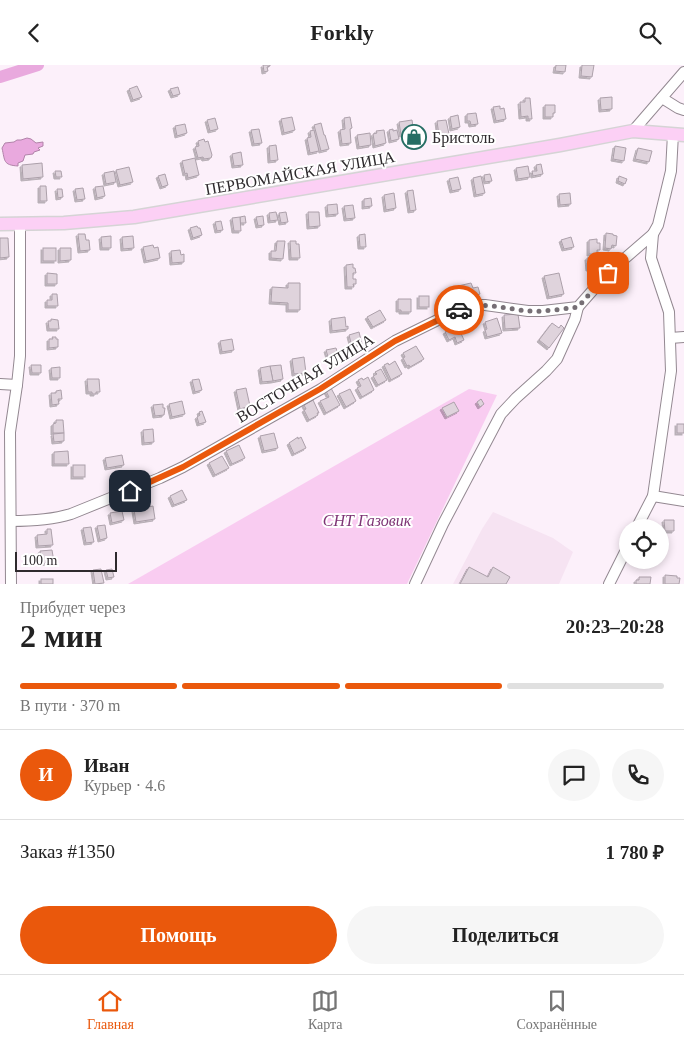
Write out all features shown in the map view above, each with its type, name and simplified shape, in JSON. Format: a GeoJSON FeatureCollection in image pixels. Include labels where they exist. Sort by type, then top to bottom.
{"type":"FeatureCollection","features":[{"type":"Feature","properties":{"kind":"main road","name":"ПЕРВОМАЙСКАЯ УЛИЦА"},"geometry":{"type":"LineString","coordinates":[[0,224],[64,223],[134,217],[550,147],[633,131],[678,134]]}},
{"type":"Feature","properties":{"kind":"street"},"geometry":{"type":"LineString","coordinates":[[633,131],[684,70],[679,65]]}},
{"type":"Feature","properties":{"kind":"street"},"geometry":{"type":"LineString","coordinates":[[662,98],[684,111]]}},
{"type":"Feature","properties":{"kind":"street"},"geometry":{"type":"LineString","coordinates":[[415,584],[501,414],[516,397],[557,359],[575,319],[578,307],[608,273],[653,234],[658,225],[678,134]]}},
{"type":"Feature","properties":{"kind":"street"},"geometry":{"type":"LineString","coordinates":[[11,584],[10,432],[18,385],[20,357],[20,224]]}},
{"type":"Feature","properties":{"kind":"street"},"geometry":{"type":"LineString","coordinates":[[641,519],[652,496],[671,371],[669,312],[651,258],[653,234]]}},
{"type":"Feature","properties":{"kind":"street","name":"ВОСТОЧНАЯ УЛИЦА"},"geometry":{"type":"LineString","coordinates":[[10,521],[33,521],[72,514],[168,475],[320,389],[395,341],[462,308],[485,305],[528,311],[543,311],[578,307]]}},
{"type":"Feature","properties":{"kind":"street"},"geometry":{"type":"LineString","coordinates":[[670,338],[684,337]]}},
{"type":"Feature","properties":{"kind":"street"},"geometry":{"type":"LineString","coordinates":[[0,384],[18,385]]}},
{"type":"Feature","properties":{"kind":"street"},"geometry":{"type":"LineString","coordinates":[[652,496],[684,501]]}},
{"type":"Feature","properties":{"kind":"street"},"geometry":{"type":"LineString","coordinates":[[608,584],[619,563]]}},
{"type":"Feature","properties":{"kind":"shaded area"},"geometry":{"type":"Polygon","coordinates":[[[27,138],[36,143],[43,142],[43,146],[38,148],[40,150],[33,154],[25,155],[23,161],[18,163],[18,166],[7,163],[4,159],[2,148],[5,143],[27,138]]]}},
{"type":"Feature","properties":{"kind":"shaded area"},"geometry":{"type":"Polygon","coordinates":[[[493,512],[553,538],[573,552],[559,584],[453,584],[493,512]]]}},
{"type":"Feature","properties":{"kind":"green space","name":"СНТ Газовик"},"geometry":{"type":"Polygon","coordinates":[[[469,389],[497,395],[407,584],[128,584],[469,389]]]}},
{"type":"Feature","properties":{"kind":"building"},"geometry":{"type":"Polygon","coordinates":[[[263,65],[270,65],[267,67],[268,71],[264,72],[263,65]]]}},
{"type":"Feature","properties":{"kind":"building"},"geometry":{"type":"Polygon","coordinates":[[[556,65],[566,65],[565,72],[555,71],[556,65]]]}},
{"type":"Feature","properties":{"kind":"building"},"geometry":{"type":"Polygon","coordinates":[[[582,65],[594,65],[592,77],[581,76],[582,65]]]}},
{"type":"Feature","properties":{"kind":"building"},"geometry":{"type":"Polygon","coordinates":[[[137,86],[142,97],[133,100],[129,89],[137,86]]]}},
{"type":"Feature","properties":{"kind":"building"},"geometry":{"type":"Polygon","coordinates":[[[178,87],[180,94],[173,96],[170,89],[178,87]]]}},
{"type":"Feature","properties":{"kind":"building"},"geometry":{"type":"Polygon","coordinates":[[[612,97],[612,109],[601,110],[600,98],[612,97]]]}},
{"type":"Feature","properties":{"kind":"building"},"geometry":{"type":"Polygon","coordinates":[[[525,98],[530,98],[532,119],[528,119],[528,116],[521,117],[520,102],[525,102],[525,98]]]}},
{"type":"Feature","properties":{"kind":"building"},"geometry":{"type":"Polygon","coordinates":[[[545,105],[555,105],[553,117],[545,117],[545,105]]]}},
{"type":"Feature","properties":{"kind":"building"},"geometry":{"type":"Polygon","coordinates":[[[500,106],[500,109],[504,108],[506,119],[496,121],[493,107],[500,106]]]}},
{"type":"Feature","properties":{"kind":"building"},"geometry":{"type":"Polygon","coordinates":[[[476,113],[478,124],[471,125],[470,121],[467,121],[467,114],[476,113]]]}},
{"type":"Feature","properties":{"kind":"building"},"geometry":{"type":"Polygon","coordinates":[[[458,115],[460,127],[452,129],[450,117],[458,115]]]}},
{"type":"Feature","properties":{"kind":"building"},"geometry":{"type":"Polygon","coordinates":[[[292,117],[295,130],[284,133],[281,119],[292,117]]]}},
{"type":"Feature","properties":{"kind":"building"},"geometry":{"type":"Polygon","coordinates":[[[350,117],[352,128],[350,129],[351,143],[342,144],[340,130],[345,129],[344,118],[350,117]]]}},
{"type":"Feature","properties":{"kind":"building"},"geometry":{"type":"Polygon","coordinates":[[[215,118],[218,129],[210,131],[207,120],[215,118]]]}},
{"type":"Feature","properties":{"kind":"building"},"geometry":{"type":"Polygon","coordinates":[[[412,120],[414,133],[401,135],[399,122],[412,120]]]}},
{"type":"Feature","properties":{"kind":"building"},"geometry":{"type":"Polygon","coordinates":[[[446,120],[449,134],[439,136],[437,121],[446,120]]]}},
{"type":"Feature","properties":{"kind":"building"},"geometry":{"type":"Polygon","coordinates":[[[321,123],[329,149],[321,151],[314,125],[321,123]]]}},
{"type":"Feature","properties":{"kind":"building"},"geometry":{"type":"Polygon","coordinates":[[[185,124],[187,133],[177,136],[175,126],[185,124]]]}},
{"type":"Feature","properties":{"kind":"building"},"geometry":{"type":"Polygon","coordinates":[[[259,129],[262,143],[254,144],[251,130],[259,129]]]}},
{"type":"Feature","properties":{"kind":"building"},"geometry":{"type":"Polygon","coordinates":[[[393,129],[393,131],[397,130],[399,139],[391,141],[389,130],[393,129]]]}},
{"type":"Feature","properties":{"kind":"building"},"geometry":{"type":"Polygon","coordinates":[[[314,130],[319,151],[310,153],[307,138],[311,137],[310,131],[314,130]]]}},
{"type":"Feature","properties":{"kind":"building"},"geometry":{"type":"Polygon","coordinates":[[[384,130],[386,143],[375,146],[373,134],[377,133],[376,131],[384,130]]]}},
{"type":"Feature","properties":{"kind":"building"},"geometry":{"type":"Polygon","coordinates":[[[370,133],[371,145],[359,147],[357,135],[370,133]]]}},
{"type":"Feature","properties":{"kind":"building"},"geometry":{"type":"Polygon","coordinates":[[[204,139],[205,142],[208,141],[212,155],[211,158],[198,158],[195,147],[199,146],[198,141],[204,139]]]}},
{"type":"Feature","properties":{"kind":"building"},"geometry":{"type":"Polygon","coordinates":[[[276,145],[278,160],[270,161],[269,146],[276,145]]]}},
{"type":"Feature","properties":{"kind":"building"},"geometry":{"type":"Polygon","coordinates":[[[615,146],[626,148],[624,161],[613,159],[615,146]]]}},
{"type":"Feature","properties":{"kind":"building"},"geometry":{"type":"Polygon","coordinates":[[[638,148],[652,151],[649,162],[635,159],[638,148]]]}},
{"type":"Feature","properties":{"kind":"building"},"geometry":{"type":"Polygon","coordinates":[[[241,152],[243,165],[234,166],[232,154],[241,152]]]}},
{"type":"Feature","properties":{"kind":"building"},"geometry":{"type":"Polygon","coordinates":[[[195,158],[199,175],[188,178],[182,161],[195,158]]]}},
{"type":"Feature","properties":{"kind":"building"},"geometry":{"type":"Polygon","coordinates":[[[42,163],[43,177],[23,179],[22,165],[42,163]]]}},
{"type":"Feature","properties":{"kind":"building"},"geometry":{"type":"Polygon","coordinates":[[[541,164],[543,174],[533,176],[532,171],[537,171],[536,165],[541,164]]]}},
{"type":"Feature","properties":{"kind":"building"},"geometry":{"type":"Polygon","coordinates":[[[528,166],[530,177],[518,179],[516,168],[528,166]]]}},
{"type":"Feature","properties":{"kind":"building"},"geometry":{"type":"Polygon","coordinates":[[[129,167],[133,182],[120,185],[116,170],[129,167]]]}},
{"type":"Feature","properties":{"kind":"building"},"geometry":{"type":"Polygon","coordinates":[[[55,171],[61,171],[62,177],[56,177],[55,171]]]}},
{"type":"Feature","properties":{"kind":"building"},"geometry":{"type":"Polygon","coordinates":[[[114,171],[116,182],[106,184],[104,173],[114,171]]]}},
{"type":"Feature","properties":{"kind":"building"},"geometry":{"type":"Polygon","coordinates":[[[165,174],[168,185],[162,187],[158,176],[165,174]]]}},
{"type":"Feature","properties":{"kind":"building"},"geometry":{"type":"Polygon","coordinates":[[[490,174],[492,181],[485,182],[484,175],[490,174]]]}},
{"type":"Feature","properties":{"kind":"building"},"geometry":{"type":"Polygon","coordinates":[[[481,176],[485,193],[476,195],[473,178],[481,176]]]}},
{"type":"Feature","properties":{"kind":"building"},"geometry":{"type":"Polygon","coordinates":[[[619,176],[627,179],[625,184],[618,181],[619,176]]]}},
{"type":"Feature","properties":{"kind":"building"},"geometry":{"type":"Polygon","coordinates":[[[458,177],[461,189],[452,191],[449,179],[458,177]]]}},
{"type":"Feature","properties":{"kind":"building"},"geometry":{"type":"Polygon","coordinates":[[[40,186],[46,186],[47,201],[40,201],[40,186]]]}},
{"type":"Feature","properties":{"kind":"building"},"geometry":{"type":"Polygon","coordinates":[[[103,186],[105,196],[97,198],[95,187],[103,186]]]}},
{"type":"Feature","properties":{"kind":"building"},"geometry":{"type":"Polygon","coordinates":[[[83,188],[85,199],[77,200],[75,189],[83,188]]]}},
{"type":"Feature","properties":{"kind":"building"},"geometry":{"type":"Polygon","coordinates":[[[57,189],[62,189],[63,197],[58,198],[57,189]]]}},
{"type":"Feature","properties":{"kind":"building"},"geometry":{"type":"Polygon","coordinates":[[[413,190],[416,210],[410,211],[407,191],[413,190]]]}},
{"type":"Feature","properties":{"kind":"building"},"geometry":{"type":"Polygon","coordinates":[[[394,193],[396,208],[386,210],[384,195],[394,193]]]}},
{"type":"Feature","properties":{"kind":"building"},"geometry":{"type":"Polygon","coordinates":[[[570,193],[571,204],[560,205],[559,194],[570,193]]]}},
{"type":"Feature","properties":{"kind":"building"},"geometry":{"type":"Polygon","coordinates":[[[371,198],[372,206],[364,207],[364,199],[371,198]]]}},
{"type":"Feature","properties":{"kind":"building"},"geometry":{"type":"Polygon","coordinates":[[[337,204],[338,214],[328,215],[327,205],[337,204]]]}},
{"type":"Feature","properties":{"kind":"building"},"geometry":{"type":"Polygon","coordinates":[[[353,205],[355,218],[346,219],[344,206],[353,205]]]}},
{"type":"Feature","properties":{"kind":"building"},"geometry":{"type":"Polygon","coordinates":[[[276,212],[278,220],[270,221],[269,213],[276,212]]]}},
{"type":"Feature","properties":{"kind":"building"},"geometry":{"type":"Polygon","coordinates":[[[286,212],[288,222],[281,223],[279,213],[286,212]]]}},
{"type":"Feature","properties":{"kind":"building"},"geometry":{"type":"Polygon","coordinates":[[[308,212],[319,212],[320,226],[309,227],[308,212]]]}},
{"type":"Feature","properties":{"kind":"building"},"geometry":{"type":"Polygon","coordinates":[[[245,216],[246,223],[240,223],[240,217],[245,216]]]}},
{"type":"Feature","properties":{"kind":"building"},"geometry":{"type":"Polygon","coordinates":[[[263,216],[264,225],[258,226],[256,217],[263,216]]]}},
{"type":"Feature","properties":{"kind":"building"},"geometry":{"type":"Polygon","coordinates":[[[240,217],[241,231],[234,231],[232,218],[240,217]]]}},
{"type":"Feature","properties":{"kind":"building"},"geometry":{"type":"Polygon","coordinates":[[[221,221],[223,230],[217,231],[215,222],[221,221]]]}},
{"type":"Feature","properties":{"kind":"building"},"geometry":{"type":"Polygon","coordinates":[[[197,226],[200,228],[202,235],[193,238],[190,228],[197,226]]]}},
{"type":"Feature","properties":{"kind":"building"},"geometry":{"type":"Polygon","coordinates":[[[606,233],[617,236],[616,246],[612,245],[611,249],[605,248],[606,233]]]}},
{"type":"Feature","properties":{"kind":"building"},"geometry":{"type":"Polygon","coordinates":[[[78,234],[85,234],[86,240],[89,240],[90,250],[80,251],[78,234]]]}},
{"type":"Feature","properties":{"kind":"building"},"geometry":{"type":"Polygon","coordinates":[[[365,234],[366,247],[360,247],[359,235],[365,234]]]}},
{"type":"Feature","properties":{"kind":"building"},"geometry":{"type":"Polygon","coordinates":[[[111,236],[111,248],[102,248],[101,237],[111,236]]]}},
{"type":"Feature","properties":{"kind":"building"},"geometry":{"type":"Polygon","coordinates":[[[133,236],[134,248],[123,249],[122,237],[133,236]]]}},
{"type":"Feature","properties":{"kind":"building"},"geometry":{"type":"Polygon","coordinates":[[[571,237],[574,247],[564,249],[561,240],[571,237]]]}},
{"type":"Feature","properties":{"kind":"building"},"geometry":{"type":"Polygon","coordinates":[[[0,238],[8,238],[9,257],[0,258],[0,238]]]}},
{"type":"Feature","properties":{"kind":"building"},"geometry":{"type":"Polygon","coordinates":[[[597,239],[597,243],[600,243],[600,250],[597,250],[597,254],[589,254],[589,240],[597,239]]]}},
{"type":"Feature","properties":{"kind":"building"},"geometry":{"type":"Polygon","coordinates":[[[277,241],[285,241],[283,259],[271,258],[271,251],[276,251],[277,241]]]}},
{"type":"Feature","properties":{"kind":"building"},"geometry":{"type":"Polygon","coordinates":[[[290,241],[296,241],[296,244],[299,244],[300,258],[291,258],[290,241]]]}},
{"type":"Feature","properties":{"kind":"building"},"geometry":{"type":"Polygon","coordinates":[[[153,245],[154,248],[158,247],[160,258],[146,261],[143,247],[153,245]]]}},
{"type":"Feature","properties":{"kind":"building"},"geometry":{"type":"Polygon","coordinates":[[[43,248],[56,248],[56,261],[43,261],[43,248]]]}},
{"type":"Feature","properties":{"kind":"building"},"geometry":{"type":"Polygon","coordinates":[[[60,248],[71,248],[71,260],[60,261],[60,248]]]}},
{"type":"Feature","properties":{"kind":"building"},"geometry":{"type":"Polygon","coordinates":[[[180,250],[181,255],[184,254],[184,262],[172,263],[171,251],[180,250]]]}},
{"type":"Feature","properties":{"kind":"building"},"geometry":{"type":"Polygon","coordinates":[[[599,256],[600,268],[588,269],[587,258],[599,256]]]}},
{"type":"Feature","properties":{"kind":"building"},"geometry":{"type":"Polygon","coordinates":[[[353,264],[356,273],[353,273],[353,279],[356,279],[356,284],[353,284],[354,287],[347,287],[346,265],[353,264]]]}},
{"type":"Feature","properties":{"kind":"building"},"geometry":{"type":"Polygon","coordinates":[[[47,273],[57,274],[57,284],[47,284],[47,273]]]}},
{"type":"Feature","properties":{"kind":"building"},"geometry":{"type":"Polygon","coordinates":[[[559,273],[564,294],[549,297],[544,276],[559,273]]]}},
{"type":"Feature","properties":{"kind":"building"},"geometry":{"type":"Polygon","coordinates":[[[288,283],[300,283],[300,310],[288,310],[288,303],[271,302],[272,287],[288,288],[288,283]]]}},
{"type":"Feature","properties":{"kind":"building"},"geometry":{"type":"Polygon","coordinates":[[[471,283],[473,288],[478,287],[480,294],[462,300],[458,286],[471,283]]]}},
{"type":"Feature","properties":{"kind":"building"},"geometry":{"type":"Polygon","coordinates":[[[52,294],[57,294],[58,306],[47,306],[47,300],[52,300],[52,294]]]}},
{"type":"Feature","properties":{"kind":"building"},"geometry":{"type":"Polygon","coordinates":[[[419,296],[429,296],[429,307],[419,307],[419,296]]]}},
{"type":"Feature","properties":{"kind":"building"},"geometry":{"type":"Polygon","coordinates":[[[398,299],[411,299],[411,312],[401,312],[401,310],[398,310],[398,299]]]}},
{"type":"Feature","properties":{"kind":"building"},"geometry":{"type":"Polygon","coordinates":[[[380,310],[386,320],[373,327],[367,317],[380,310]]]}},
{"type":"Feature","properties":{"kind":"building"},"geometry":{"type":"Polygon","coordinates":[[[518,314],[520,328],[505,329],[504,315],[518,314]]]}},
{"type":"Feature","properties":{"kind":"building"},"geometry":{"type":"Polygon","coordinates":[[[345,317],[348,329],[332,331],[331,319],[345,317]]]}},
{"type":"Feature","properties":{"kind":"building"},"geometry":{"type":"Polygon","coordinates":[[[497,318],[502,333],[487,337],[485,322],[497,318]]]}},
{"type":"Feature","properties":{"kind":"building"},"geometry":{"type":"Polygon","coordinates":[[[51,319],[58,320],[59,329],[49,329],[48,321],[51,321],[51,319]]]}},
{"type":"Feature","properties":{"kind":"building"},"geometry":{"type":"Polygon","coordinates":[[[552,323],[559,328],[561,325],[564,328],[549,348],[539,340],[552,323]]]}},
{"type":"Feature","properties":{"kind":"building"},"geometry":{"type":"Polygon","coordinates":[[[458,327],[464,340],[457,343],[455,337],[449,340],[445,332],[458,327]]]}},
{"type":"Feature","properties":{"kind":"building"},"geometry":{"type":"Polygon","coordinates":[[[359,332],[362,344],[352,347],[349,335],[359,332]]]}},
{"type":"Feature","properties":{"kind":"building"},"geometry":{"type":"Polygon","coordinates":[[[52,337],[58,339],[58,347],[49,348],[49,339],[53,339],[52,337]]]}},
{"type":"Feature","properties":{"kind":"building"},"geometry":{"type":"Polygon","coordinates":[[[232,339],[234,350],[222,352],[220,341],[232,339]]]}},
{"type":"Feature","properties":{"kind":"building"},"geometry":{"type":"Polygon","coordinates":[[[416,346],[424,359],[410,367],[409,365],[407,366],[403,353],[416,346]]]}},
{"type":"Feature","properties":{"kind":"building"},"geometry":{"type":"Polygon","coordinates":[[[336,348],[339,357],[329,360],[326,350],[336,348]]]}},
{"type":"Feature","properties":{"kind":"building"},"geometry":{"type":"Polygon","coordinates":[[[304,357],[306,373],[294,374],[292,359],[304,357]]]}},
{"type":"Feature","properties":{"kind":"building"},"geometry":{"type":"Polygon","coordinates":[[[395,361],[402,374],[391,380],[384,365],[388,363],[389,365],[395,361]]]}},
{"type":"Feature","properties":{"kind":"building"},"geometry":{"type":"Polygon","coordinates":[[[31,365],[41,365],[41,373],[32,373],[31,365]]]}},
{"type":"Feature","properties":{"kind":"building"},"geometry":{"type":"Polygon","coordinates":[[[281,365],[283,379],[273,381],[270,366],[281,365]]]}},
{"type":"Feature","properties":{"kind":"building"},"geometry":{"type":"Polygon","coordinates":[[[270,366],[273,381],[262,382],[260,368],[270,366]]]}},
{"type":"Feature","properties":{"kind":"building"},"geometry":{"type":"Polygon","coordinates":[[[60,367],[60,378],[52,378],[51,368],[60,367]]]}},
{"type":"Feature","properties":{"kind":"building"},"geometry":{"type":"Polygon","coordinates":[[[381,369],[387,380],[378,385],[373,376],[377,374],[375,372],[381,369]]]}},
{"type":"Feature","properties":{"kind":"building"},"geometry":{"type":"Polygon","coordinates":[[[368,377],[374,390],[362,397],[357,388],[361,386],[358,380],[368,377]]]}},
{"type":"Feature","properties":{"kind":"building"},"geometry":{"type":"Polygon","coordinates":[[[87,379],[99,379],[100,392],[92,394],[92,392],[88,392],[87,379]]]}},
{"type":"Feature","properties":{"kind":"building"},"geometry":{"type":"Polygon","coordinates":[[[199,379],[202,390],[195,392],[192,380],[199,379]]]}},
{"type":"Feature","properties":{"kind":"building"},"geometry":{"type":"Polygon","coordinates":[[[246,388],[250,406],[240,409],[236,390],[246,388]]]}},
{"type":"Feature","properties":{"kind":"building"},"geometry":{"type":"Polygon","coordinates":[[[331,388],[340,405],[326,413],[320,401],[329,397],[326,391],[331,388]]]}},
{"type":"Feature","properties":{"kind":"building"},"geometry":{"type":"Polygon","coordinates":[[[350,389],[356,401],[346,407],[339,394],[350,389]]]}},
{"type":"Feature","properties":{"kind":"building"},"geometry":{"type":"Polygon","coordinates":[[[61,390],[62,399],[58,399],[59,404],[52,405],[51,393],[61,390]]]}},
{"type":"Feature","properties":{"kind":"building"},"geometry":{"type":"Polygon","coordinates":[[[481,399],[484,404],[480,407],[477,402],[481,399]]]}},
{"type":"Feature","properties":{"kind":"building"},"geometry":{"type":"Polygon","coordinates":[[[313,400],[319,413],[309,420],[304,410],[306,409],[304,405],[313,400]]]}},
{"type":"Feature","properties":{"kind":"building"},"geometry":{"type":"Polygon","coordinates":[[[182,401],[185,414],[172,417],[169,404],[182,401]]]}},
{"type":"Feature","properties":{"kind":"building"},"geometry":{"type":"Polygon","coordinates":[[[454,402],[459,411],[447,417],[442,408],[454,402]]]}},
{"type":"Feature","properties":{"kind":"building"},"geometry":{"type":"Polygon","coordinates":[[[163,404],[163,408],[165,408],[164,415],[155,416],[153,405],[163,404]]]}},
{"type":"Feature","properties":{"kind":"building"},"geometry":{"type":"Polygon","coordinates":[[[202,411],[206,422],[199,424],[197,417],[200,415],[199,412],[202,411]]]}},
{"type":"Feature","properties":{"kind":"building"},"geometry":{"type":"Polygon","coordinates":[[[56,420],[63,420],[64,433],[53,433],[53,424],[56,423],[56,420]]]}},
{"type":"Feature","properties":{"kind":"building"},"geometry":{"type":"Polygon","coordinates":[[[677,424],[684,424],[684,433],[677,433],[677,424]]]}},
{"type":"Feature","properties":{"kind":"building"},"geometry":{"type":"Polygon","coordinates":[[[153,429],[154,442],[144,443],[143,430],[153,429]]]}},
{"type":"Feature","properties":{"kind":"building"},"geometry":{"type":"Polygon","coordinates":[[[64,433],[64,441],[54,442],[53,434],[64,433]]]}},
{"type":"Feature","properties":{"kind":"building"},"geometry":{"type":"Polygon","coordinates":[[[274,433],[278,448],[264,451],[260,436],[274,433]]]}},
{"type":"Feature","properties":{"kind":"building"},"geometry":{"type":"Polygon","coordinates":[[[298,437],[298,439],[301,437],[306,448],[294,454],[289,443],[298,437]]]}},
{"type":"Feature","properties":{"kind":"building"},"geometry":{"type":"Polygon","coordinates":[[[239,445],[245,458],[232,464],[226,451],[239,445]]]}},
{"type":"Feature","properties":{"kind":"building"},"geometry":{"type":"Polygon","coordinates":[[[68,451],[69,464],[54,464],[54,452],[68,451]]]}},
{"type":"Feature","properties":{"kind":"building"},"geometry":{"type":"Polygon","coordinates":[[[122,455],[124,465],[107,468],[105,458],[122,455]]]}},
{"type":"Feature","properties":{"kind":"building"},"geometry":{"type":"Polygon","coordinates":[[[222,456],[229,468],[215,475],[209,463],[222,456]]]}},
{"type":"Feature","properties":{"kind":"building"},"geometry":{"type":"Polygon","coordinates":[[[73,465],[85,465],[85,477],[73,477],[73,465]]]}},
{"type":"Feature","properties":{"kind":"building"},"geometry":{"type":"Polygon","coordinates":[[[182,490],[187,500],[174,505],[170,496],[182,490]]]}},
{"type":"Feature","properties":{"kind":"building"},"geometry":{"type":"Polygon","coordinates":[[[153,506],[155,519],[136,522],[134,510],[153,506]]]}},
{"type":"Feature","properties":{"kind":"building"},"geometry":{"type":"Polygon","coordinates":[[[122,511],[124,520],[112,523],[110,513],[122,511]]]}},
{"type":"Feature","properties":{"kind":"building"},"geometry":{"type":"Polygon","coordinates":[[[669,520],[674,520],[674,531],[669,531],[669,520]]]}},
{"type":"Feature","properties":{"kind":"building"},"geometry":{"type":"Polygon","coordinates":[[[105,525],[107,538],[100,540],[97,526],[105,525]]]}},
{"type":"Feature","properties":{"kind":"building"},"geometry":{"type":"Polygon","coordinates":[[[91,527],[94,542],[86,543],[83,528],[91,527]]]}},
{"type":"Feature","properties":{"kind":"building"},"geometry":{"type":"Polygon","coordinates":[[[47,529],[51,529],[53,545],[38,546],[37,535],[47,534],[47,529]]]}},
{"type":"Feature","properties":{"kind":"building"},"geometry":{"type":"Polygon","coordinates":[[[52,550],[54,562],[41,564],[40,551],[52,550]]]}},
{"type":"Feature","properties":{"kind":"building"},"geometry":{"type":"Polygon","coordinates":[[[469,567],[488,577],[493,567],[510,577],[506,584],[460,584],[469,567]]]}},
{"type":"Feature","properties":{"kind":"building"},"geometry":{"type":"Polygon","coordinates":[[[101,569],[104,583],[95,584],[93,570],[101,569]]]}},
{"type":"Feature","properties":{"kind":"building"},"geometry":{"type":"Polygon","coordinates":[[[112,569],[114,577],[108,578],[106,570],[112,569]]]}},
{"type":"Feature","properties":{"kind":"building"},"geometry":{"type":"Polygon","coordinates":[[[665,575],[677,576],[677,578],[680,578],[679,584],[665,584],[665,575]]]}},
{"type":"Feature","properties":{"kind":"building"},"geometry":{"type":"Polygon","coordinates":[[[639,577],[651,577],[650,584],[636,584],[636,580],[639,580],[639,577]]]}},
{"type":"Feature","properties":{"kind":"building"},"geometry":{"type":"Polygon","coordinates":[[[41,579],[53,579],[53,584],[41,584],[41,579]]]}},
{"type":"Feature","properties":{"kind":"waterway"},"geometry":{"type":"LineString","coordinates":[[0,77],[38,65]]}},
{"type":"Feature","properties":{"kind":"way so far"},"geometry":{"type":"LineString","coordinates":[[459,310],[474,305],[528,311],[578,307],[608,273]]}},
{"type":"Feature","properties":{"kind":"place","name":"Бристоль"},"geometry":{"type":"Point","coordinates":[414,137]}},
{"type":"Feature","properties":{"kind":"route"},"geometry":{"type":"LineString","coordinates":[[130,491],[183,467],[320,389],[395,341],[459,310]]}}]}
